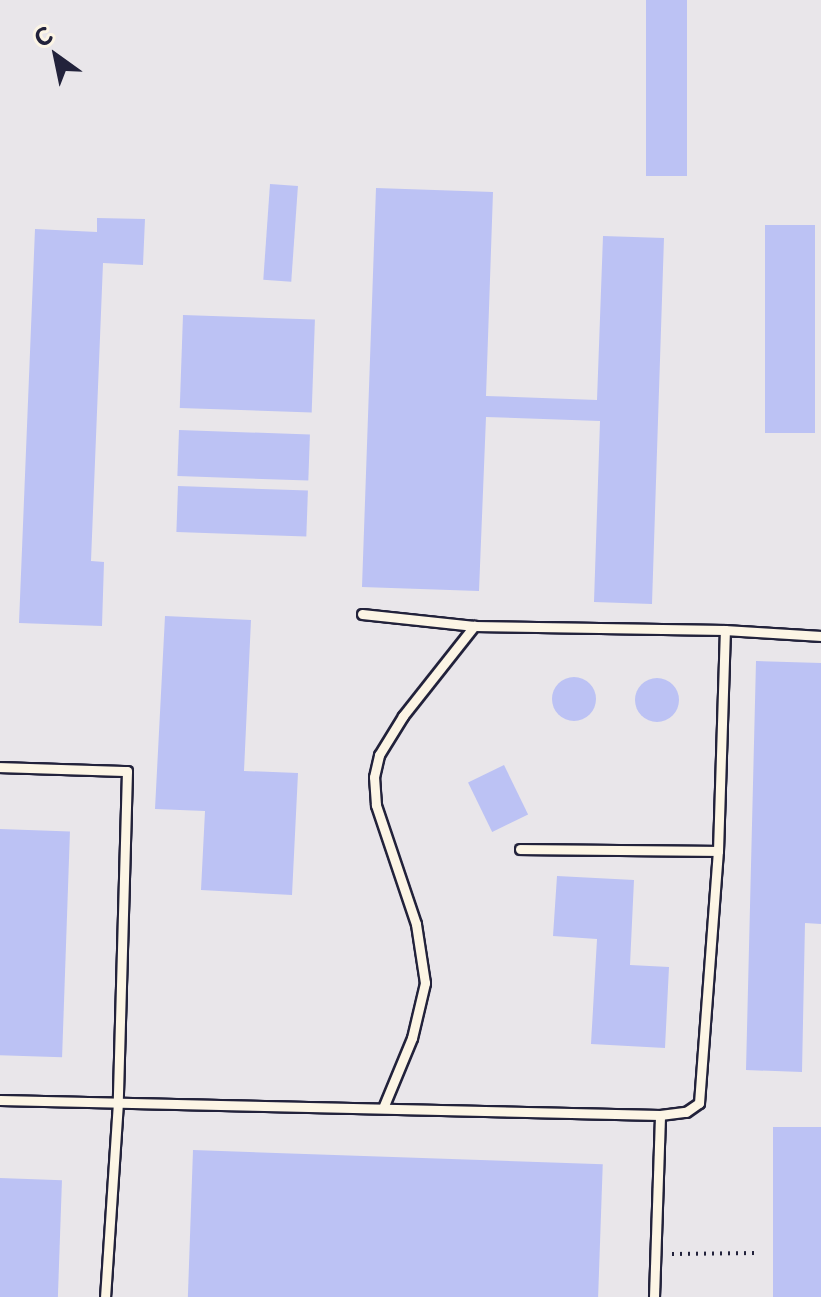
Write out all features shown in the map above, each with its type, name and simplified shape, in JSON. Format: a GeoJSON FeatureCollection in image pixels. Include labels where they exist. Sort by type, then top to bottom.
{"type":"FeatureCollection","features":[{"type":"Feature","properties":{"kind":"lane"},"geometry":{"type":"LineString","coordinates":[[362,614],[474,626],[725,630],[821,636]]}},
{"type":"Feature","properties":{"kind":"lane"},"geometry":{"type":"LineString","coordinates":[[383,1108],[412,1038],[425,983],[416,924],[376,805],[374,777],[379,755],[403,716],[474,626]]}},
{"type":"Feature","properties":{"kind":"lane"},"geometry":{"type":"LineString","coordinates":[[0,1100],[660,1115],[686,1112],[699,1103],[718,851],[725,630]]}},
{"type":"Feature","properties":{"kind":"lane"},"geometry":{"type":"LineString","coordinates":[[0,767],[127,771],[118,1102],[105,1297]]}},
{"type":"Feature","properties":{"kind":"lane"},"geometry":{"type":"LineString","coordinates":[[520,849],[718,851]]}},
{"type":"Feature","properties":{"kind":"lane"},"geometry":{"type":"LineString","coordinates":[[654,1297],[660,1115]]}},
{"type":"Feature","properties":{"kind":"path"},"geometry":{"type":"LineString","coordinates":[[672,1254],[756,1253]]}},
{"type":"Feature","properties":{"kind":"shaded area"},"geometry":{"type":"Polygon","coordinates":[[[0,0],[821,0],[821,1297],[0,1297],[0,0]]]}},
{"type":"Feature","properties":{"kind":"building"},"geometry":{"type":"Polygon","coordinates":[[[646,0],[687,0],[687,176],[646,176],[646,0]]]}},
{"type":"Feature","properties":{"kind":"building"},"geometry":{"type":"Polygon","coordinates":[[[270,184],[298,186],[291,282],[263,280],[270,184]]]}},
{"type":"Feature","properties":{"kind":"building"},"geometry":{"type":"Polygon","coordinates":[[[376,188],[493,192],[486,396],[597,400],[603,236],[664,238],[652,604],[594,602],[600,421],[486,417],[479,591],[362,587],[376,188]]]}},
{"type":"Feature","properties":{"kind":"building"},"geometry":{"type":"Polygon","coordinates":[[[97,218],[145,219],[143,265],[103,263],[91,561],[104,562],[102,626],[19,623],[35,229],[97,232],[97,218]]]}},
{"type":"Feature","properties":{"kind":"building"},"geometry":{"type":"Polygon","coordinates":[[[765,225],[815,225],[815,433],[765,433],[765,225]]]}},
{"type":"Feature","properties":{"kind":"building"},"geometry":{"type":"Polygon","coordinates":[[[183,315],[315,320],[312,413],[180,408],[183,315]]]}},
{"type":"Feature","properties":{"kind":"building"},"geometry":{"type":"Polygon","coordinates":[[[179,430],[310,435],[308,481],[177,476],[179,430]]]}},
{"type":"Feature","properties":{"kind":"building"},"geometry":{"type":"Polygon","coordinates":[[[178,486],[308,491],[306,537],[176,532],[178,486]]]}},
{"type":"Feature","properties":{"kind":"building"},"geometry":{"type":"Polygon","coordinates":[[[165,616],[251,620],[244,771],[298,773],[292,895],[201,890],[205,811],[155,809],[165,616]]]}},
{"type":"Feature","properties":{"kind":"building"},"geometry":{"type":"Polygon","coordinates":[[[756,661],[821,663],[821,924],[805,923],[802,1072],[746,1070],[756,661]]]}},
{"type":"Feature","properties":{"kind":"building"},"geometry":{"type":"Polygon","coordinates":[[[574,677],[589,684],[596,699],[589,714],[574,721],[559,714],[552,699],[559,684],[574,677]]]}},
{"type":"Feature","properties":{"kind":"building"},"geometry":{"type":"Polygon","coordinates":[[[657,678],[673,684],[679,700],[673,716],[657,722],[641,716],[635,700],[641,684],[657,678]]]}},
{"type":"Feature","properties":{"kind":"building"},"geometry":{"type":"Polygon","coordinates":[[[504,765],[528,814],[492,832],[468,783],[504,765]]]}},
{"type":"Feature","properties":{"kind":"building"},"geometry":{"type":"Polygon","coordinates":[[[0,829],[70,831],[62,1057],[0,1055],[0,829]]]}},
{"type":"Feature","properties":{"kind":"building"},"geometry":{"type":"Polygon","coordinates":[[[557,876],[634,880],[630,965],[669,967],[665,1048],[591,1044],[597,939],[553,936],[557,876]]]}},
{"type":"Feature","properties":{"kind":"building"},"geometry":{"type":"Polygon","coordinates":[[[773,1127],[821,1127],[821,1297],[773,1297],[773,1127]]]}},
{"type":"Feature","properties":{"kind":"building"},"geometry":{"type":"Polygon","coordinates":[[[193,1150],[603,1164],[598,1297],[188,1297],[193,1150]]]}},
{"type":"Feature","properties":{"kind":"building"},"geometry":{"type":"Polygon","coordinates":[[[0,1178],[62,1180],[58,1297],[0,1297],[0,1178]]]}}]}
